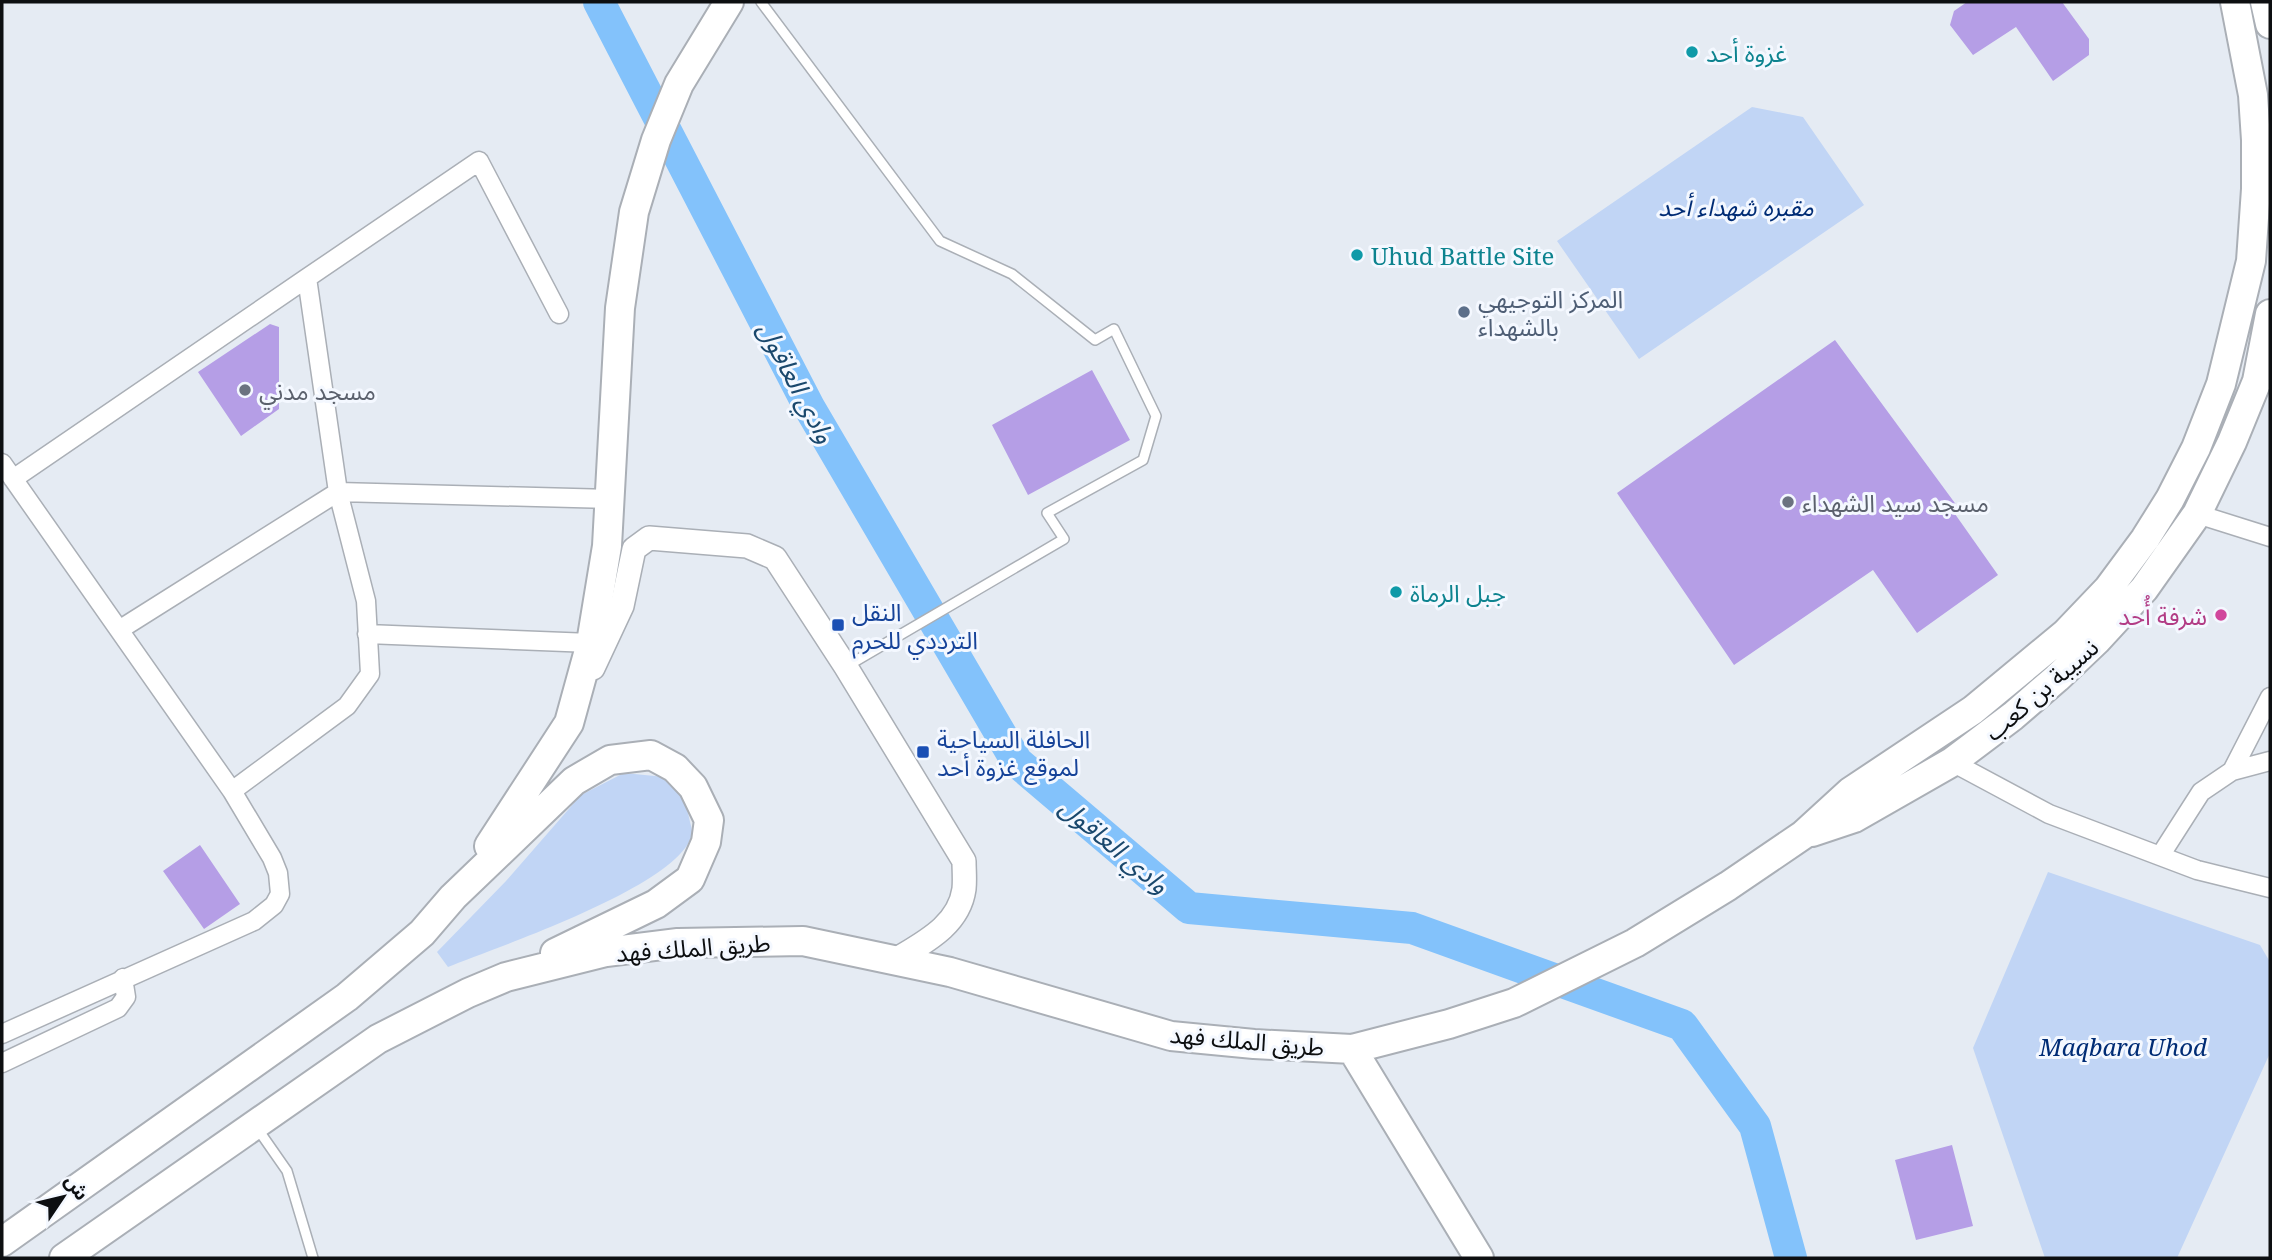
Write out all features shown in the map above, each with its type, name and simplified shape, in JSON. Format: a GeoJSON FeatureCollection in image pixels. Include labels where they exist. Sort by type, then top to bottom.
{"type":"FeatureCollection","features":[{"type":"Feature","properties":{"kind":"main road"},"geometry":{"type":"LineString","coordinates":[[2,1242],[14,1230],[347,997],[422,933],[453,897],[511,815],[569,723],[591,643],[607,546],[620,308],[634,212],[660,128],[679,84],[729,2]]}},
{"type":"Feature","properties":{"kind":"main road"},"geometry":{"type":"LineString","coordinates":[[1803,835],[1850,792],[1973,710],[2066,633],[2108,589],[2145,539],[2170,499],[2196,448],[2221,384],[2251,261],[2256,140],[2253,94],[2235,2]]}},
{"type":"Feature","properties":{"kind":"main road"},"geometry":{"type":"LineString","coordinates":[[2265,2],[2270,24]]}},
{"type":"Feature","properties":{"kind":"main road","name":"نسيبة بن كعب"},"geometry":{"type":"LineString","coordinates":[[1803,835],[1854,818],[1952,762],[2013,716],[2097,640],[2144,589],[2197,514],[2232,442],[2257,381],[2270,314]]}},
{"type":"Feature","properties":{"kind":"main road"},"geometry":{"type":"LineString","coordinates":[[453,897],[574,781],[610,760],[650,755],[675,768],[693,788],[709,820],[706,842],[690,879],[656,904],[506,977]]}},
{"type":"Feature","properties":{"kind":"main road","name":"طريق الملك فهد"},"geometry":{"type":"LineString","coordinates":[[69,1256],[378,1039],[468,993],[506,977],[606,952],[678,943],[803,941],[950,972],[1171,1036],[1352,1049],[1449,1024],[1514,1003],[1635,943],[1728,886],[1803,835]]}},
{"type":"Feature","properties":{"kind":"main road"},"geometry":{"type":"LineString","coordinates":[[1352,1049],[1479,1258]]}},
{"type":"Feature","properties":{"kind":"street"},"geometry":{"type":"LineString","coordinates":[[13,479],[479,161],[559,314]]}},
{"type":"Feature","properties":{"kind":"street"},"geometry":{"type":"LineString","coordinates":[[232,791],[347,706],[370,674],[366,601],[338,492],[307,278]]}},
{"type":"Feature","properties":{"kind":"street"},"geometry":{"type":"LineString","coordinates":[[2,463],[232,791],[272,858],[278,873],[280,894],[274,905],[254,921],[2,1034]]}},
{"type":"Feature","properties":{"kind":"street"},"geometry":{"type":"LineString","coordinates":[[119,630],[338,492],[611,499]]}},
{"type":"Feature","properties":{"kind":"street"},"geometry":{"type":"LineString","coordinates":[[2197,514],[2270,537]]}},
{"type":"Feature","properties":{"kind":"street"},"geometry":{"type":"LineString","coordinates":[[569,723],[622,606],[634,549],[649,538],[747,546],[775,558],[846,667],[964,861],[964,890],[957,909],[942,931],[897,959]]}},
{"type":"Feature","properties":{"kind":"street"},"geometry":{"type":"LineString","coordinates":[[368,634],[591,643]]}},
{"type":"Feature","properties":{"kind":"street"},"geometry":{"type":"LineString","coordinates":[[2232,771],[2270,697]]}},
{"type":"Feature","properties":{"kind":"street"},"geometry":{"type":"LineString","coordinates":[[2160,856],[2200,792],[2232,771],[2270,761]]}},
{"type":"Feature","properties":{"kind":"street"},"geometry":{"type":"LineString","coordinates":[[1952,762],[2049,814],[2197,870],[2270,888]]}},
{"type":"Feature","properties":{"kind":"street"},"geometry":{"type":"LineString","coordinates":[[2,1063],[118,1008],[127,997],[123,978]]}},
{"type":"Feature","properties":{"kind":"lane"},"geometry":{"type":"LineString","coordinates":[[761,2],[940,241],[1012,274],[1095,340],[1114,329],[1156,416],[1143,460],[1047,513],[1064,539],[846,667]]}},
{"type":"Feature","properties":{"kind":"lane"},"geometry":{"type":"LineString","coordinates":[[254,1124],[287,1171],[313,1258]]}},
{"type":"Feature","properties":{"kind":"green space","name":"مقبره شهداء أحد"},"geometry":{"type":"Polygon","coordinates":[[[1752,107],[1803,117],[1864,205],[1639,359],[1557,241],[1752,107]]]}},
{"type":"Feature","properties":{"kind":"green space"},"geometry":{"type":"Polygon","coordinates":[[[624,773],[665,777],[678,793],[687,808],[692,832],[681,853],[658,873],[624,893],[544,930],[448,967],[437,952],[506,881],[581,795],[624,773]]]}},
{"type":"Feature","properties":{"kind":"green space","name":"Maqbara Uhod"},"geometry":{"type":"Polygon","coordinates":[[[2048,872],[2260,945],[2270,962],[2270,1053],[2177,1258],[2045,1258],[1973,1048],[2048,872]]]}},
{"type":"Feature","properties":{"kind":"building"},"geometry":{"type":"Polygon","coordinates":[[[1967,2],[2062,2],[2089,39],[2089,55],[2053,81],[2016,27],[1973,55],[1950,25],[1954,11],[1967,2]]]}},
{"type":"Feature","properties":{"kind":"building","name":"مسجد مدني"},"geometry":{"type":"Polygon","coordinates":[[[270,324],[279,327],[279,409],[241,436],[198,372],[270,324]]]}},
{"type":"Feature","properties":{"kind":"building","name":"مسجد سيد الشهداء"},"geometry":{"type":"Polygon","coordinates":[[[1835,340],[1960,510],[1955,514],[1998,575],[1917,633],[1873,570],[1734,665],[1617,493],[1835,340]]]}},
{"type":"Feature","properties":{"kind":"building"},"geometry":{"type":"Polygon","coordinates":[[[1092,370],[1130,440],[1028,495],[992,425],[1092,370]]]}},
{"type":"Feature","properties":{"kind":"building"},"geometry":{"type":"Polygon","coordinates":[[[200,845],[240,904],[204,929],[163,871],[200,845]]]}},
{"type":"Feature","properties":{"kind":"building"},"geometry":{"type":"Polygon","coordinates":[[[1952,1145],[1973,1226],[1916,1240],[1895,1160],[1952,1145]]]}},
{"type":"Feature","properties":{"kind":"waterway","name":"وادي العاقول"},"geometry":{"type":"LineString","coordinates":[[599,2],[809,407],[1017,762],[1189,908],[1412,928],[1682,1025],[1755,1126],[1791,1258]]}},
{"type":"Feature","properties":{"kind":"place","name":"غزوة أحد"},"geometry":{"type":"Point","coordinates":[1692,52]}},
{"type":"Feature","properties":{"kind":"place","name":"Uhud Battle Site"},"geometry":{"type":"Point","coordinates":[1357,255]}},
{"type":"Feature","properties":{"kind":"place","name":"المركز التوجيهي بالشهداء"},"geometry":{"type":"Point","coordinates":[1464,312]}},
{"type":"Feature","properties":{"kind":"place","name":"مسجد مدني"},"geometry":{"type":"Point","coordinates":[245,390]}},
{"type":"Feature","properties":{"kind":"place","name":"مسجد سيد الشهداء"},"geometry":{"type":"Point","coordinates":[1788,502]}},
{"type":"Feature","properties":{"kind":"place","name":"جبل الرماة"},"geometry":{"type":"Point","coordinates":[1396,592]}},
{"type":"Feature","properties":{"kind":"place","name":"شرفة أُحد"},"geometry":{"type":"Point","coordinates":[2221,615]}},
{"type":"Feature","properties":{"kind":"place","name":"النقل الترددي للحرم"},"geometry":{"type":"Point","coordinates":[838,625]}},
{"type":"Feature","properties":{"kind":"place","name":"الحافلة السياحية لموقع غزوة أحد"},"geometry":{"type":"Point","coordinates":[923,752]}}]}
